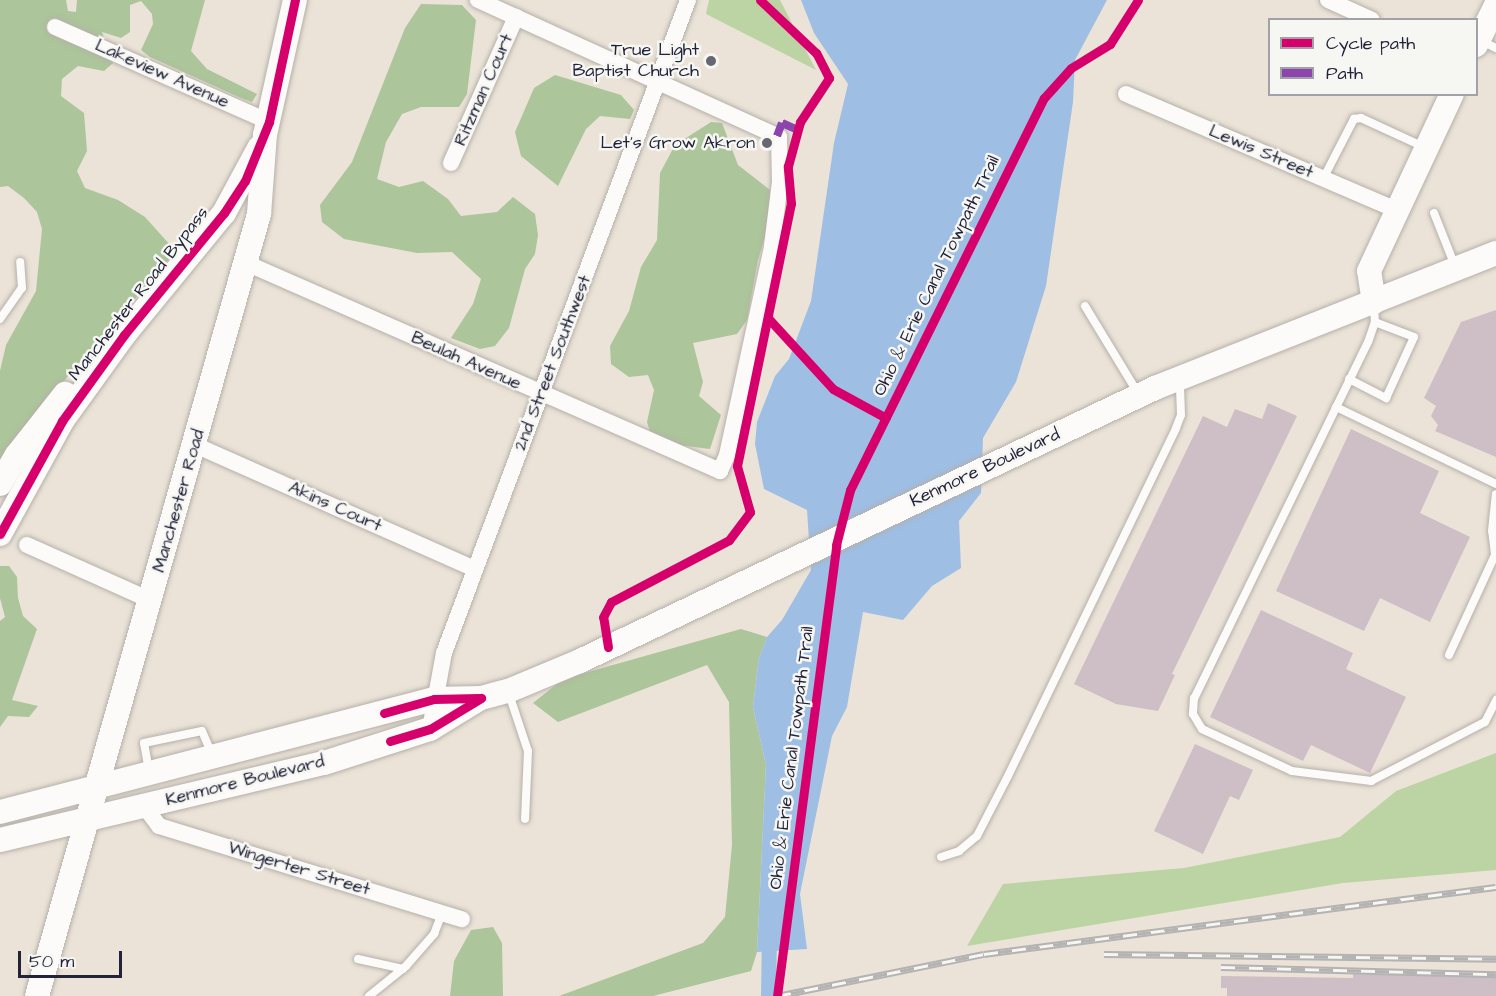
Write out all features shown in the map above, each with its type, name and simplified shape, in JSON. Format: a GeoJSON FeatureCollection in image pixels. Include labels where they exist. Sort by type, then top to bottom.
{"type":"FeatureCollection","features":[{"type":"Feature","properties":{"kind":"main road","name":"Manchester Road"},"geometry":{"type":"LineString","coordinates":[[37,996],[85,821],[246,263],[261,202],[267,128],[295,0]]}},
{"type":"Feature","properties":{"kind":"main road"},"geometry":{"type":"LineString","coordinates":[[1484,44],[1496,5]]}},
{"type":"Feature","properties":{"kind":"main road"},"geometry":{"type":"LineString","coordinates":[[1375,312],[1369,271],[1451,96]]}},
{"type":"Feature","properties":{"kind":"main road","name":"Manchester Road Bypass"},"geometry":{"type":"LineString","coordinates":[[0,534],[62,421],[124,335],[224,213],[244,181],[267,128]]}},
{"type":"Feature","properties":{"kind":"main road","name":"Kenmore Boulevard"},"geometry":{"type":"LineString","coordinates":[[0,812],[434,699],[481,698],[508,691],[711,599],[1140,395],[1179,378],[1375,312],[1457,270],[1496,253]]}},
{"type":"Feature","properties":{"kind":"main road"},"geometry":{"type":"LineString","coordinates":[[0,484],[47,415],[94,358],[124,335]]}},
{"type":"Feature","properties":{"kind":"main road","name":"Kenmore Boulevard"},"geometry":{"type":"LineString","coordinates":[[0,840],[324,763],[429,729],[481,698]]}},
{"type":"Feature","properties":{"kind":"street"},"geometry":{"type":"LineString","coordinates":[[478,0],[659,82]]}},
{"type":"Feature","properties":{"kind":"street","name":"2nd Street Southwest"},"geometry":{"type":"LineString","coordinates":[[429,729],[444,653],[688,0]]}},
{"type":"Feature","properties":{"kind":"street"},"geometry":{"type":"LineString","coordinates":[[1328,0],[1368,18]]}},
{"type":"Feature","properties":{"kind":"street","name":"Ritzman Court"},"geometry":{"type":"LineString","coordinates":[[451,163],[516,17]]}},
{"type":"Feature","properties":{"kind":"street","name":"Lakeview Avenue"},"geometry":{"type":"LineString","coordinates":[[55,27],[267,128]]}},
{"type":"Feature","properties":{"kind":"street","name":"Beulah Avenue"},"geometry":{"type":"LineString","coordinates":[[246,263],[720,471],[727,455],[772,246],[780,182],[779,137],[659,82]]}},
{"type":"Feature","properties":{"kind":"street","name":"Lewis Street"},"geometry":{"type":"LineString","coordinates":[[1126,94],[1396,210]]}},
{"type":"Feature","properties":{"kind":"street","name":"Akins Court"},"geometry":{"type":"LineString","coordinates":[[195,445],[475,569]]}},
{"type":"Feature","properties":{"kind":"street"},"geometry":{"type":"LineString","coordinates":[[27,545],[150,600]]}},
{"type":"Feature","properties":{"kind":"street","name":"Wingerter Street"},"geometry":{"type":"LineString","coordinates":[[144,806],[159,826],[462,919]]}},
{"type":"Feature","properties":{"kind":"lane"},"geometry":{"type":"LineString","coordinates":[[1323,179],[1354,119],[1360,118],[1426,148]]}},
{"type":"Feature","properties":{"kind":"lane"},"geometry":{"type":"LineString","coordinates":[[1434,213],[1457,270]]}},
{"type":"Feature","properties":{"kind":"lane"},"geometry":{"type":"LineString","coordinates":[[0,319],[22,288],[20,262]]}},
{"type":"Feature","properties":{"kind":"lane"},"geometry":{"type":"LineString","coordinates":[[1085,306],[1140,395]]}},
{"type":"Feature","properties":{"kind":"lane"},"geometry":{"type":"LineString","coordinates":[[1349,380],[1386,398],[1414,337],[1375,312],[1349,380],[1194,698],[1193,714],[1202,729],[1292,771],[1371,781],[1485,722],[1496,700]]}},
{"type":"Feature","properties":{"kind":"lane"},"geometry":{"type":"LineString","coordinates":[[941,857],[959,851],[977,836],[1008,776],[1176,428],[1183,393],[1179,378]]}},
{"type":"Feature","properties":{"kind":"lane"},"geometry":{"type":"LineString","coordinates":[[1336,407],[1496,484]]}},
{"type":"Feature","properties":{"kind":"lane"},"geometry":{"type":"LineString","coordinates":[[1449,655],[1495,553],[1492,531],[1496,494]]}},
{"type":"Feature","properties":{"kind":"lane"},"geometry":{"type":"LineString","coordinates":[[508,691],[528,751],[525,819]]}},
{"type":"Feature","properties":{"kind":"lane"},"geometry":{"type":"LineString","coordinates":[[369,996],[403,969],[434,934],[442,913]]}},
{"type":"Feature","properties":{"kind":"lane"},"geometry":{"type":"LineString","coordinates":[[358,959],[403,969]]}},
{"type":"Feature","properties":{"kind":"green space"},"geometry":{"type":"Polygon","coordinates":[[[0,0],[66,0],[68,11],[76,12],[77,0],[205,0],[191,51],[207,69],[257,94],[252,102],[241,98],[150,57],[141,50],[153,24],[152,14],[141,1],[130,5],[130,32],[121,38],[102,32],[113,63],[104,71],[78,66],[62,79],[61,96],[84,113],[87,151],[77,171],[85,188],[118,200],[145,217],[171,246],[171,257],[68,376],[0,466],[0,371],[6,345],[36,291],[42,229],[37,212],[24,198],[8,186],[0,187],[0,0]]]}},
{"type":"Feature","properties":{"kind":"green space"},"geometry":{"type":"Polygon","coordinates":[[[709,0],[780,0],[816,70],[706,14],[709,0]]]}},
{"type":"Feature","properties":{"kind":"green space"},"geometry":{"type":"Polygon","coordinates":[[[421,4],[462,5],[476,20],[467,94],[459,107],[421,107],[402,114],[386,142],[377,179],[399,187],[423,181],[448,199],[461,216],[497,212],[513,197],[535,214],[538,235],[535,254],[525,269],[509,328],[495,346],[480,349],[451,338],[473,304],[481,279],[452,252],[417,253],[344,239],[322,222],[320,205],[352,162],[405,28],[421,4]]]}},
{"type":"Feature","properties":{"kind":"green space"},"geometry":{"type":"Polygon","coordinates":[[[555,75],[621,95],[634,110],[630,119],[600,116],[586,129],[558,186],[521,156],[515,132],[534,88],[555,75]]]}},
{"type":"Feature","properties":{"kind":"green space"},"geometry":{"type":"Polygon","coordinates":[[[711,122],[722,123],[738,165],[770,190],[770,220],[758,260],[747,320],[737,334],[693,343],[703,382],[699,396],[721,415],[710,449],[679,445],[650,432],[647,422],[654,390],[648,375],[629,377],[611,364],[610,346],[629,311],[641,267],[657,240],[660,173],[675,145],[711,122]]]}},
{"type":"Feature","properties":{"kind":"green space"},"geometry":{"type":"Polygon","coordinates":[[[0,566],[9,566],[17,577],[18,598],[23,616],[37,629],[12,700],[38,706],[29,717],[8,716],[0,727],[0,621],[5,617],[0,598],[0,566]]]}},
{"type":"Feature","properties":{"kind":"green space"},"geometry":{"type":"Polygon","coordinates":[[[741,629],[767,637],[759,658],[753,707],[766,765],[757,952],[751,971],[653,996],[559,996],[703,943],[725,917],[732,845],[729,702],[707,665],[558,722],[533,703],[563,679],[741,629]]]}},
{"type":"Feature","properties":{"kind":"green space"},"geometry":{"type":"Polygon","coordinates":[[[1496,753],[1496,870],[1343,883],[967,946],[1003,884],[1184,868],[1340,837],[1396,791],[1496,753]]]}},
{"type":"Feature","properties":{"kind":"green space"},"geometry":{"type":"Polygon","coordinates":[[[493,927],[502,943],[503,996],[450,996],[454,961],[471,930],[493,927]]]}},
{"type":"Feature","properties":{"kind":"water"},"geometry":{"type":"Polygon","coordinates":[[[801,0],[1107,0],[1075,60],[1073,102],[1046,286],[1016,382],[983,438],[981,493],[959,521],[961,568],[932,586],[903,620],[863,612],[847,707],[832,736],[800,894],[807,949],[757,952],[766,765],[753,707],[759,658],[767,637],[782,620],[811,570],[807,510],[764,489],[755,444],[757,422],[775,376],[789,359],[811,301],[834,143],[848,84],[814,33],[801,0]]]}},
{"type":"Feature","properties":{"kind":"building"},"geometry":{"type":"Polygon","coordinates":[[[1496,310],[1496,457],[1435,431],[1438,425],[1431,416],[1436,406],[1424,398],[1461,322],[1496,310]]]}},
{"type":"Feature","properties":{"kind":"building"},"geometry":{"type":"Polygon","coordinates":[[[1268,403],[1297,416],[1172,674],[1175,675],[1158,711],[1116,704],[1074,684],[1203,416],[1227,427],[1235,409],[1262,419],[1268,403]]]}},
{"type":"Feature","properties":{"kind":"building"},"geometry":{"type":"Polygon","coordinates":[[[1351,429],[1439,471],[1420,513],[1470,537],[1430,622],[1380,598],[1364,631],[1276,591],[1351,429]]]}},
{"type":"Feature","properties":{"kind":"building"},"geometry":{"type":"Polygon","coordinates":[[[1261,610],[1353,653],[1346,669],[1406,697],[1370,773],[1311,745],[1303,761],[1210,717],[1261,610]]]}},
{"type":"Feature","properties":{"kind":"building"},"geometry":{"type":"Polygon","coordinates":[[[1195,744],[1253,770],[1239,800],[1230,796],[1203,854],[1154,831],[1195,744]]]}},
{"type":"Feature","properties":{"kind":"building"},"geometry":{"type":"Polygon","coordinates":[[[1353,974],[1496,976],[1496,996],[1227,996],[1227,988],[1221,988],[1221,976],[1353,978],[1353,974]]]}},
{"type":"Feature","properties":{"kind":"waterway"},"geometry":{"type":"LineString","coordinates":[[768,996],[769,933]]}},
{"type":"Feature","properties":{"kind":"railway"},"geometry":{"type":"LineString","coordinates":[[777,996],[984,954],[1496,887]]}},
{"type":"Feature","properties":{"kind":"railway"},"geometry":{"type":"LineString","coordinates":[[1104,954],[1496,959]]}},
{"type":"Feature","properties":{"kind":"railway"},"geometry":{"type":"LineString","coordinates":[[1221,967],[1496,974]]}},
{"type":"Feature","properties":{"kind":"marked path"},"geometry":{"type":"LineString","coordinates":[[777,136],[782,123],[798,130]]}},
{"type":"Feature","properties":{"kind":"cycle path"},"geometry":{"type":"LineString","coordinates":[[0,534],[62,421],[124,335],[224,213],[245,181],[269,122],[295,0]]}},
{"type":"Feature","properties":{"kind":"cycle path"},"geometry":{"type":"LineString","coordinates":[[608,647],[603,617],[611,602],[729,540],[750,512],[737,466],[791,204],[788,166],[800,122],[829,78],[816,53],[760,0]]}},
{"type":"Feature","properties":{"kind":"cycle path","name":"Ohio & Erie Canal Towpath Trail"},"geometry":{"type":"LineString","coordinates":[[777,996],[836,545],[850,490],[1044,98],[1071,68],[1110,44],[1138,0]]}},
{"type":"Feature","properties":{"kind":"cycle path"},"geometry":{"type":"LineString","coordinates":[[768,318],[833,389],[886,418]]}},
{"type":"Feature","properties":{"kind":"cycle path"},"geometry":{"type":"LineString","coordinates":[[384,713],[434,699],[478,698]]}},
{"type":"Feature","properties":{"kind":"cycle path"},"geometry":{"type":"LineString","coordinates":[[390,741],[430,729],[481,698]]}},
{"type":"Feature","properties":{"kind":"place","name":"True Light Baptist Church"},"geometry":{"type":"Point","coordinates":[711,61]}},
{"type":"Feature","properties":{"kind":"place","name":"Let's Grow Akron"},"geometry":{"type":"Point","coordinates":[767,143]}}]}
